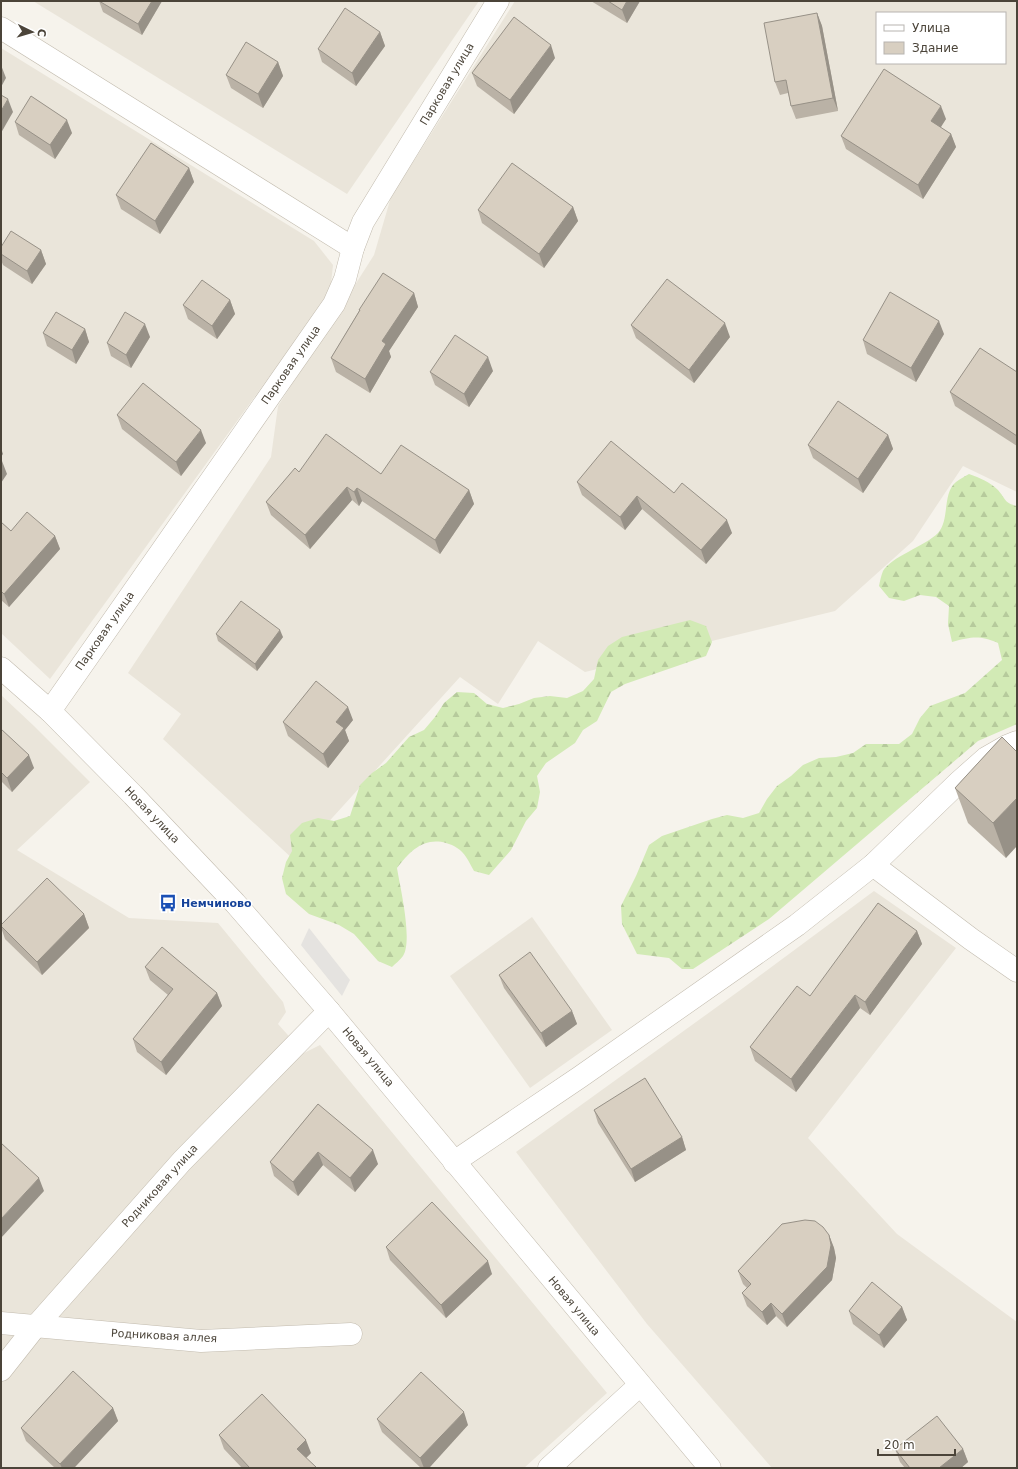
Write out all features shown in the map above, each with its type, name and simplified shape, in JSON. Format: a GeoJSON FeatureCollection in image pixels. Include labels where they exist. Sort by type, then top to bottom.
{"type":"FeatureCollection","features":[{"type":"Feature","properties":{"kind":"street","name":"Парковая улица"},"geometry":{"type":"LineString","coordinates":[[50,711],[334,304],[345,279],[353,248],[363,222],[498,1]]}},
{"type":"Feature","properties":{"kind":"street"},"geometry":{"type":"LineString","coordinates":[[1,28],[353,248]]}},
{"type":"Feature","properties":{"kind":"street","name":"Новая улица"},"geometry":{"type":"LineString","coordinates":[[1,668],[50,711],[133,795],[235,903],[329,1011],[710,1468]]}},
{"type":"Feature","properties":{"kind":"street"},"geometry":{"type":"LineString","coordinates":[[454,1162],[580,1077],[797,925],[873,865],[960,781],[981,763],[1007,746],[1017,742]]}},
{"type":"Feature","properties":{"kind":"street"},"geometry":{"type":"LineString","coordinates":[[873,865],[970,939],[1017,971]]}},
{"type":"Feature","properties":{"kind":"street","name":"Родниковая улица"},"geometry":{"type":"LineString","coordinates":[[1,1370],[35,1327],[182,1161],[329,1011]]}},
{"type":"Feature","properties":{"kind":"street","name":"Родниковая аллея"},"geometry":{"type":"LineString","coordinates":[[1,1323],[201,1341],[351,1334]]}},
{"type":"Feature","properties":{"kind":"street"},"geometry":{"type":"LineString","coordinates":[[549,1468],[640,1385]]}},
{"type":"Feature","properties":{"kind":"shaded area"},"geometry":{"type":"Polygon","coordinates":[[[33,1],[479,1],[347,194],[33,1]]]}},
{"type":"Feature","properties":{"kind":"shaded area"},"geometry":{"type":"Polygon","coordinates":[[[515,1],[1017,1],[1017,492],[963,466],[913,541],[835,611],[585,672],[538,641],[498,704],[460,677],[294,860],[163,739],[181,714],[128,673],[271,457],[278,406],[374,255],[391,197],[515,1]]]}},
{"type":"Feature","properties":{"kind":"shaded area"},"geometry":{"type":"Polygon","coordinates":[[[1,48],[314,241],[333,265],[330,293],[50,679],[1,633],[1,48]]]}},
{"type":"Feature","properties":{"kind":"shaded area"},"geometry":{"type":"Polygon","coordinates":[[[1,695],[90,782],[17,850],[129,918],[218,923],[283,1002],[286,1012],[278,1024],[304,1053],[320,1045],[607,1393],[524,1468],[1,1468],[1,695]]]}},
{"type":"Feature","properties":{"kind":"shaded area"},"geometry":{"type":"Polygon","coordinates":[[[874,891],[956,948],[808,1138],[897,1234],[1017,1322],[1017,1468],[772,1468],[647,1324],[516,1152],[739,991],[874,891]]]}},
{"type":"Feature","properties":{"kind":"shaded area"},"geometry":{"type":"Polygon","coordinates":[[[532,917],[612,1030],[530,1088],[450,976],[532,917]]]}},
{"type":"Feature","properties":{"kind":"shaded area"},"geometry":{"type":"Polygon","coordinates":[[[309,928],[350,980],[342,996],[301,945],[309,928]]]}},
{"type":"Feature","properties":{"kind":"green space"},"geometry":{"type":"Polygon","coordinates":[[[969,474],[992,485],[1007,502],[1017,506],[1017,724],[978,741],[769,919],[693,969],[682,969],[669,958],[637,954],[622,924],[621,906],[649,845],[662,836],[712,819],[727,815],[743,818],[759,813],[777,786],[803,765],[819,758],[836,757],[853,753],[866,744],[899,744],[912,734],[920,718],[930,706],[965,693],[1002,660],[998,643],[991,640],[975,638],[952,642],[948,624],[949,606],[936,597],[920,595],[904,601],[889,598],[879,586],[883,571],[887,566],[900,556],[938,533],[942,528],[947,500],[952,487],[956,482],[969,474]]]}},
{"type":"Feature","properties":{"kind":"green space"},"geometry":{"type":"Polygon","coordinates":[[[690,620],[706,626],[712,642],[706,656],[625,684],[611,692],[597,721],[583,730],[575,743],[546,763],[537,776],[540,792],[537,808],[526,821],[511,850],[489,875],[474,871],[464,854],[458,848],[449,844],[431,842],[424,844],[412,851],[407,856],[397,868],[405,913],[407,938],[406,948],[403,956],[392,967],[378,961],[354,934],[339,925],[309,914],[286,894],[282,878],[286,862],[292,851],[290,835],[302,823],[318,818],[334,821],[350,816],[360,785],[372,773],[386,763],[409,737],[424,730],[444,703],[457,692],[474,693],[487,704],[503,708],[534,698],[550,696],[567,698],[583,691],[594,679],[598,660],[608,646],[622,637],[690,620]]]}},
{"type":"Feature","properties":{"kind":"building"},"geometry":{"type":"Polygon","coordinates":[[[99,1],[152,1],[138,24],[99,1]]]}},
{"type":"Feature","properties":{"kind":"building"},"geometry":{"type":"Polygon","coordinates":[[[608,1],[627,1],[622,10],[608,1]]]}},
{"type":"Feature","properties":{"kind":"building"},"geometry":{"type":"Polygon","coordinates":[[[345,8],[380,32],[352,73],[318,49],[345,8]]]}},
{"type":"Feature","properties":{"kind":"building"},"geometry":{"type":"Polygon","coordinates":[[[817,13],[833,98],[791,106],[786,80],[775,82],[764,23],[817,13]]]}},
{"type":"Feature","properties":{"kind":"building"},"geometry":{"type":"Polygon","coordinates":[[[514,17],[551,45],[510,100],[472,73],[514,17]]]}},
{"type":"Feature","properties":{"kind":"building"},"geometry":{"type":"Polygon","coordinates":[[[246,42],[278,62],[258,94],[226,75],[246,42]]]}},
{"type":"Feature","properties":{"kind":"building"},"geometry":{"type":"Polygon","coordinates":[[[884,69],[941,106],[931,121],[951,134],[918,185],[841,136],[884,69]]]}},
{"type":"Feature","properties":{"kind":"building"},"geometry":{"type":"Polygon","coordinates":[[[1,95],[8,99],[1,111],[1,95]]]}},
{"type":"Feature","properties":{"kind":"building"},"geometry":{"type":"Polygon","coordinates":[[[31,96],[67,120],[50,145],[15,122],[31,96]]]}},
{"type":"Feature","properties":{"kind":"building"},"geometry":{"type":"Polygon","coordinates":[[[151,143],[189,168],[155,221],[116,195],[151,143]]]}},
{"type":"Feature","properties":{"kind":"building"},"geometry":{"type":"Polygon","coordinates":[[[512,163],[573,207],[539,254],[478,210],[512,163]]]}},
{"type":"Feature","properties":{"kind":"building"},"geometry":{"type":"Polygon","coordinates":[[[11,231],[41,250],[27,271],[1,254],[1,247],[11,231]]]}},
{"type":"Feature","properties":{"kind":"building"},"geometry":{"type":"Polygon","coordinates":[[[383,273],[414,293],[382,341],[386,344],[365,379],[331,358],[383,273]]]}},
{"type":"Feature","properties":{"kind":"building"},"geometry":{"type":"Polygon","coordinates":[[[667,279],[725,323],[689,370],[631,325],[667,279]]]}},
{"type":"Feature","properties":{"kind":"building"},"geometry":{"type":"Polygon","coordinates":[[[202,280],[230,300],[212,326],[183,305],[202,280]]]}},
{"type":"Feature","properties":{"kind":"building"},"geometry":{"type":"Polygon","coordinates":[[[890,292],[939,321],[911,368],[863,340],[890,292]]]}},
{"type":"Feature","properties":{"kind":"building"},"geometry":{"type":"Polygon","coordinates":[[[56,312],[85,329],[72,350],[43,333],[56,312]]]}},
{"type":"Feature","properties":{"kind":"building"},"geometry":{"type":"Polygon","coordinates":[[[125,312],[145,324],[126,355],[107,343],[125,312]]]}},
{"type":"Feature","properties":{"kind":"building"},"geometry":{"type":"Polygon","coordinates":[[[455,335],[488,357],[464,394],[430,372],[455,335]]]}},
{"type":"Feature","properties":{"kind":"building"},"geometry":{"type":"Polygon","coordinates":[[[980,348],[1017,372],[1017,436],[950,392],[980,348]]]}},
{"type":"Feature","properties":{"kind":"building"},"geometry":{"type":"Polygon","coordinates":[[[143,383],[201,430],[176,462],[117,415],[143,383]]]}},
{"type":"Feature","properties":{"kind":"building"},"geometry":{"type":"Polygon","coordinates":[[[838,401],[888,435],[858,479],[808,445],[838,401]]]}},
{"type":"Feature","properties":{"kind":"building"},"geometry":{"type":"Polygon","coordinates":[[[326,434],[381,474],[401,445],[469,490],[435,540],[357,488],[354,492],[347,487],[305,535],[266,502],[295,468],[299,472],[326,434]]]}},
{"type":"Feature","properties":{"kind":"building"},"geometry":{"type":"Polygon","coordinates":[[[611,441],[674,493],[682,483],[727,520],[701,550],[637,496],[620,517],[577,482],[611,441]]]}},
{"type":"Feature","properties":{"kind":"building"},"geometry":{"type":"Polygon","coordinates":[[[27,512],[55,536],[4,594],[1,591],[1,522],[11,531],[27,512]]]}},
{"type":"Feature","properties":{"kind":"building"},"geometry":{"type":"Polygon","coordinates":[[[241,601],[280,630],[255,664],[216,634],[241,601]]]}},
{"type":"Feature","properties":{"kind":"building"},"geometry":{"type":"Polygon","coordinates":[[[316,681],[348,707],[336,722],[344,728],[323,754],[283,722],[316,681]]]}},
{"type":"Feature","properties":{"kind":"building"},"geometry":{"type":"Polygon","coordinates":[[[1,729],[29,755],[7,778],[1,772],[1,729]]]}},
{"type":"Feature","properties":{"kind":"building"},"geometry":{"type":"Polygon","coordinates":[[[1002,737],[1017,752],[1017,798],[993,823],[955,788],[1002,737]]]}},
{"type":"Feature","properties":{"kind":"building"},"geometry":{"type":"Polygon","coordinates":[[[47,878],[84,914],[37,962],[1,925],[47,878]]]}},
{"type":"Feature","properties":{"kind":"building"},"geometry":{"type":"Polygon","coordinates":[[[878,903],[917,931],[865,1002],[855,995],[791,1079],[750,1047],[797,986],[810,996],[878,903]]]}},
{"type":"Feature","properties":{"kind":"building"},"geometry":{"type":"Polygon","coordinates":[[[162,947],[217,993],[161,1062],[133,1039],[173,989],[145,967],[162,947]]]}},
{"type":"Feature","properties":{"kind":"building"},"geometry":{"type":"Polygon","coordinates":[[[530,952],[572,1011],[541,1033],[499,975],[530,952]]]}},
{"type":"Feature","properties":{"kind":"building"},"geometry":{"type":"Polygon","coordinates":[[[645,1078],[682,1137],[631,1169],[594,1110],[645,1078]]]}},
{"type":"Feature","properties":{"kind":"building"},"geometry":{"type":"Polygon","coordinates":[[[318,1104],[373,1150],[350,1178],[318,1152],[293,1182],[270,1162],[318,1104]]]}},
{"type":"Feature","properties":{"kind":"building"},"geometry":{"type":"Polygon","coordinates":[[[1,1143],[39,1178],[1,1219],[1,1143]]]}},
{"type":"Feature","properties":{"kind":"building"},"geometry":{"type":"Polygon","coordinates":[[[432,1202],[488,1261],[441,1305],[386,1247],[432,1202]]]}},
{"type":"Feature","properties":{"kind":"building"},"geometry":{"type":"Polygon","coordinates":[[[805,1220],[815,1221],[823,1227],[829,1235],[831,1245],[827,1267],[782,1314],[771,1303],[762,1312],[742,1293],[751,1284],[738,1271],[782,1224],[805,1220]]]}},
{"type":"Feature","properties":{"kind":"building"},"geometry":{"type":"Polygon","coordinates":[[[872,1282],[902,1307],[879,1335],[849,1311],[872,1282]]]}},
{"type":"Feature","properties":{"kind":"building"},"geometry":{"type":"Polygon","coordinates":[[[73,1371],[113,1408],[60,1464],[21,1428],[73,1371]]]}},
{"type":"Feature","properties":{"kind":"building"},"geometry":{"type":"Polygon","coordinates":[[[421,1372],[464,1412],[420,1458],[377,1419],[421,1372]]]}},
{"type":"Feature","properties":{"kind":"building"},"geometry":{"type":"Polygon","coordinates":[[[262,1394],[306,1440],[297,1449],[317,1468],[250,1468],[219,1435],[262,1394]]]}},
{"type":"Feature","properties":{"kind":"building"},"geometry":{"type":"Polygon","coordinates":[[[937,1416],[963,1449],[939,1468],[910,1468],[895,1449],[937,1416]]]}},
{"type":"Feature","properties":{"kind":"place","name":"Немчиново"},"geometry":{"type":"Point","coordinates":[168,903]}}]}
